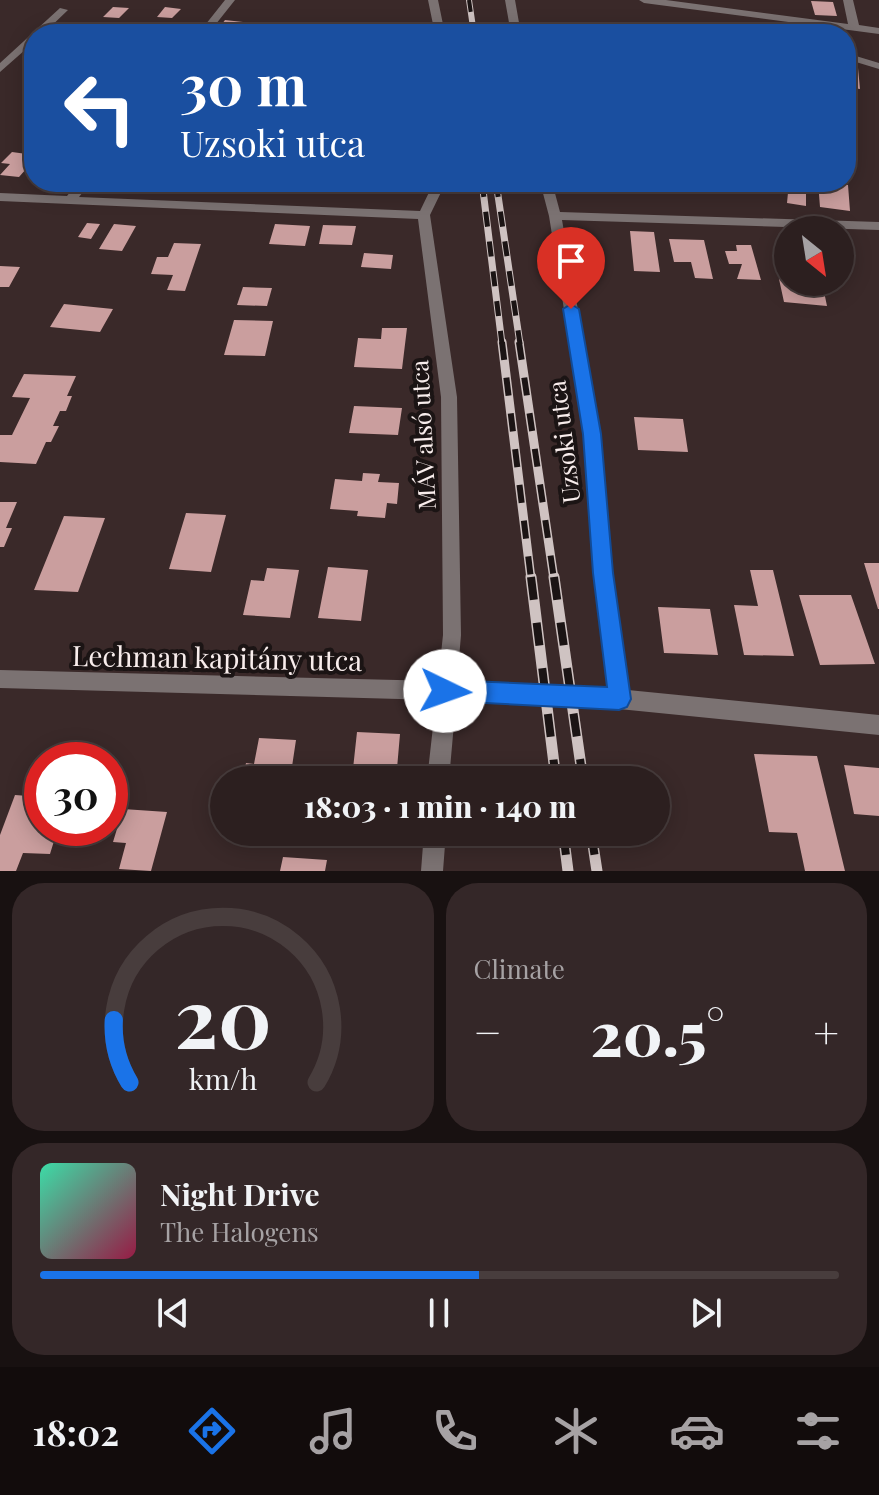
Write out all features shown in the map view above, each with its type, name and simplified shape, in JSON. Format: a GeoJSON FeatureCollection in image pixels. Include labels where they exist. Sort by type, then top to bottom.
{"type":"FeatureCollection","features":[{"type":"Feature","properties":{"kind":"street"},"geometry":{"type":"LineString","coordinates":[[211,24],[230,0]]}},
{"type":"Feature","properties":{"kind":"street"},"geometry":{"type":"LineString","coordinates":[[433,0],[438,24]]}},
{"type":"Feature","properties":{"kind":"street"},"geometry":{"type":"LineString","coordinates":[[510,0],[514,24]]}},
{"type":"Feature","properties":{"kind":"street"},"geometry":{"type":"LineString","coordinates":[[644,0],[792,24]]}},
{"type":"Feature","properties":{"kind":"street"},"geometry":{"type":"LineString","coordinates":[[848,0],[853,24]]}},
{"type":"Feature","properties":{"kind":"street"},"geometry":{"type":"LineString","coordinates":[[48,24],[63,10]]}},
{"type":"Feature","properties":{"kind":"street"},"geometry":{"type":"LineString","coordinates":[[856,27],[879,31]]}},
{"type":"Feature","properties":{"kind":"street"},"geometry":{"type":"LineString","coordinates":[[0,69],[24,47]]}},
{"type":"Feature","properties":{"kind":"street"},"geometry":{"type":"LineString","coordinates":[[856,59],[879,66]]}},
{"type":"Feature","properties":{"kind":"street"},"geometry":{"type":"LineString","coordinates":[[69,201],[77,192]]}},
{"type":"Feature","properties":{"kind":"street"},"geometry":{"type":"LineString","coordinates":[[0,197],[424,215],[435,192]]}},
{"type":"Feature","properties":{"kind":"street","name":"Uzsoki utca"},"geometry":{"type":"LineString","coordinates":[[549,192],[592,434],[603,573],[619,699]]}},
{"type":"Feature","properties":{"kind":"street","name":"MÁV alsó utca"},"geometry":{"type":"LineString","coordinates":[[424,215],[449,397],[452,635],[439,766]]}},
{"type":"Feature","properties":{"kind":"street"},"geometry":{"type":"LineString","coordinates":[[555,216],[879,226]]}},
{"type":"Feature","properties":{"kind":"street","name":"Lechman kapitány utca"},"geometry":{"type":"LineString","coordinates":[[0,679],[481,692],[619,699],[879,725]]}},
{"type":"Feature","properties":{"kind":"street"},"geometry":{"type":"LineString","coordinates":[[432,871],[434,846]]}},
{"type":"Feature","properties":{"kind":"building"},"geometry":{"type":"Polygon","coordinates":[[[811,1],[833,2],[837,16],[815,15],[811,1]]]}},
{"type":"Feature","properties":{"kind":"building"},"geometry":{"type":"Polygon","coordinates":[[[113,7],[129,8],[119,18],[103,17],[113,7]]]}},
{"type":"Feature","properties":{"kind":"building"},"geometry":{"type":"Polygon","coordinates":[[[165,7],[181,9],[172,18],[157,17],[165,7]]]}},
{"type":"Feature","properties":{"kind":"building"},"geometry":{"type":"Polygon","coordinates":[[[225,20],[243,22],[242,24],[222,24],[225,20]]]}},
{"type":"Feature","properties":{"kind":"building"},"geometry":{"type":"Polygon","coordinates":[[[856,68],[858,68],[860,89],[856,88],[856,68]]]}},
{"type":"Feature","properties":{"kind":"building"},"geometry":{"type":"Polygon","coordinates":[[[12,152],[24,154],[24,171],[19,177],[0,175],[10,164],[1,163],[12,152]]]}},
{"type":"Feature","properties":{"kind":"building"},"geometry":{"type":"Polygon","coordinates":[[[788,192],[806,192],[806,206],[787,203],[788,192]]]}},
{"type":"Feature","properties":{"kind":"building"},"geometry":{"type":"Polygon","coordinates":[[[819,192],[849,192],[850,211],[820,207],[819,192]]]}},
{"type":"Feature","properties":{"kind":"building"},"geometry":{"type":"Polygon","coordinates":[[[87,223],[100,224],[91,239],[78,237],[87,223]]]}},
{"type":"Feature","properties":{"kind":"building"},"geometry":{"type":"Polygon","coordinates":[[[114,224],[136,226],[122,251],[99,249],[114,224]]]}},
{"type":"Feature","properties":{"kind":"building"},"geometry":{"type":"Polygon","coordinates":[[[275,224],[310,226],[305,246],[269,244],[275,224]]]}},
{"type":"Feature","properties":{"kind":"building"},"geometry":{"type":"Polygon","coordinates":[[[323,225],[356,226],[352,245],[319,244],[323,225]]]}},
{"type":"Feature","properties":{"kind":"building"},"geometry":{"type":"Polygon","coordinates":[[[630,231],[654,232],[660,272],[634,271],[630,231]]]}},
{"type":"Feature","properties":{"kind":"building"},"geometry":{"type":"Polygon","coordinates":[[[669,239],[704,240],[713,279],[695,278],[691,262],[674,262],[669,239]]]}},
{"type":"Feature","properties":{"kind":"building"},"geometry":{"type":"Polygon","coordinates":[[[174,243],[201,244],[185,291],[167,290],[173,275],[151,274],[157,257],[168,257],[174,243]]]}},
{"type":"Feature","properties":{"kind":"building"},"geometry":{"type":"Polygon","coordinates":[[[736,245],[751,245],[761,280],[737,279],[742,264],[729,264],[725,251],[737,251],[736,245]]]}},
{"type":"Feature","properties":{"kind":"building"},"geometry":{"type":"Polygon","coordinates":[[[364,253],[393,255],[391,269],[361,267],[364,253]]]}},
{"type":"Feature","properties":{"kind":"building"},"geometry":{"type":"Polygon","coordinates":[[[0,266],[20,267],[9,287],[0,287],[0,266]]]}},
{"type":"Feature","properties":{"kind":"building"},"geometry":{"type":"Polygon","coordinates":[[[243,287],[272,288],[267,306],[237,305],[243,287]]]}},
{"type":"Feature","properties":{"kind":"building"},"geometry":{"type":"Polygon","coordinates":[[[783,296],[825,296],[827,306],[784,302],[783,296]]]}},
{"type":"Feature","properties":{"kind":"building"},"geometry":{"type":"Polygon","coordinates":[[[64,304],[113,309],[100,332],[50,327],[64,304]]]}},
{"type":"Feature","properties":{"kind":"building"},"geometry":{"type":"Polygon","coordinates":[[[234,320],[273,321],[265,356],[224,355],[234,320]]]}},
{"type":"Feature","properties":{"kind":"building"},"geometry":{"type":"Polygon","coordinates":[[[382,328],[407,328],[402,369],[354,367],[358,338],[381,339],[382,328]]]}},
{"type":"Feature","properties":{"kind":"building"},"geometry":{"type":"Polygon","coordinates":[[[24,374],[76,376],[67,396],[72,396],[66,411],[60,411],[53,426],[59,426],[51,442],[46,442],[36,464],[0,462],[0,435],[12,435],[30,398],[12,397],[24,374]]]}},
{"type":"Feature","properties":{"kind":"building"},"geometry":{"type":"Polygon","coordinates":[[[354,406],[402,408],[398,435],[349,433],[354,406]]]}},
{"type":"Feature","properties":{"kind":"building"},"geometry":{"type":"Polygon","coordinates":[[[634,417],[683,419],[688,452],[638,450],[634,417]]]}},
{"type":"Feature","properties":{"kind":"building"},"geometry":{"type":"Polygon","coordinates":[[[363,473],[380,474],[378,482],[399,483],[397,504],[387,503],[385,518],[357,516],[358,511],[330,509],[335,479],[362,481],[363,473]]]}},
{"type":"Feature","properties":{"kind":"building"},"geometry":{"type":"Polygon","coordinates":[[[0,502],[17,502],[6,528],[12,528],[4,547],[0,547],[0,502]]]}},
{"type":"Feature","properties":{"kind":"building"},"geometry":{"type":"Polygon","coordinates":[[[186,513],[226,515],[211,572],[169,569],[186,513]]]}},
{"type":"Feature","properties":{"kind":"building"},"geometry":{"type":"Polygon","coordinates":[[[64,516],[105,518],[78,592],[34,590],[64,516]]]}},
{"type":"Feature","properties":{"kind":"building"},"geometry":{"type":"Polygon","coordinates":[[[864,563],[879,563],[879,609],[878,609],[864,563]]]}},
{"type":"Feature","properties":{"kind":"building"},"geometry":{"type":"Polygon","coordinates":[[[328,567],[368,570],[361,621],[318,618],[328,567]]]}},
{"type":"Feature","properties":{"kind":"building"},"geometry":{"type":"Polygon","coordinates":[[[267,568],[299,570],[290,618],[243,615],[251,580],[264,581],[267,568]]]}},
{"type":"Feature","properties":{"kind":"building"},"geometry":{"type":"Polygon","coordinates":[[[750,570],[773,570],[794,656],[744,655],[734,605],[758,606],[750,570]]]}},
{"type":"Feature","properties":{"kind":"building"},"geometry":{"type":"Polygon","coordinates":[[[799,595],[851,595],[875,664],[820,665],[799,595]]]}},
{"type":"Feature","properties":{"kind":"building"},"geometry":{"type":"Polygon","coordinates":[[[658,607],[710,609],[718,655],[664,653],[658,607]]]}},
{"type":"Feature","properties":{"kind":"building"},"geometry":{"type":"Polygon","coordinates":[[[357,732],[400,734],[397,766],[353,766],[357,732]]]}},
{"type":"Feature","properties":{"kind":"building"},"geometry":{"type":"Polygon","coordinates":[[[259,738],[296,740],[292,766],[245,766],[246,763],[254,764],[259,738]]]}},
{"type":"Feature","properties":{"kind":"building"},"geometry":{"type":"Polygon","coordinates":[[[754,754],[817,756],[845,871],[805,871],[797,833],[769,832],[754,754]]]}},
{"type":"Feature","properties":{"kind":"building"},"geometry":{"type":"Polygon","coordinates":[[[844,765],[879,768],[879,816],[854,814],[844,765]]]}},
{"type":"Feature","properties":{"kind":"building"},"geometry":{"type":"Polygon","coordinates":[[[15,795],[24,796],[24,846],[52,846],[50,854],[23,853],[16,871],[0,871],[0,835],[15,795]]]}},
{"type":"Feature","properties":{"kind":"building"},"geometry":{"type":"Polygon","coordinates":[[[128,809],[167,812],[151,871],[119,869],[125,846],[128,846],[128,809]]]}},
{"type":"Feature","properties":{"kind":"building"},"geometry":{"type":"Polygon","coordinates":[[[283,857],[327,860],[325,871],[280,871],[283,857]]]}},
{"type":"Feature","properties":{"kind":"railway"},"geometry":{"type":"LineString","coordinates":[[469,0],[473,24]]}},
{"type":"Feature","properties":{"kind":"railway"},"geometry":{"type":"LineString","coordinates":[[483,192],[502,344]]}},
{"type":"Feature","properties":{"kind":"railway"},"geometry":{"type":"LineString","coordinates":[[497,192],[520,344]]}},
{"type":"Feature","properties":{"kind":"railway"},"geometry":{"type":"LineString","coordinates":[[502,342],[531,579]]}},
{"type":"Feature","properties":{"kind":"railway"},"geometry":{"type":"LineString","coordinates":[[519,342],[554,579]]}},
{"type":"Feature","properties":{"kind":"railway"},"geometry":{"type":"LineString","coordinates":[[531,577],[554,766]]}},
{"type":"Feature","properties":{"kind":"railway"},"geometry":{"type":"LineString","coordinates":[[554,577],[581,766]]}},
{"type":"Feature","properties":{"kind":"railway"},"geometry":{"type":"LineString","coordinates":[[565,846],[568,871]]}},
{"type":"Feature","properties":{"kind":"railway"},"geometry":{"type":"LineString","coordinates":[[593,846],[597,871]]}},
{"type":"Feature","properties":{"kind":"route"},"geometry":{"type":"LineString","coordinates":[[445,691],[619,699],[603,573],[592,434],[571,309]]}}]}
